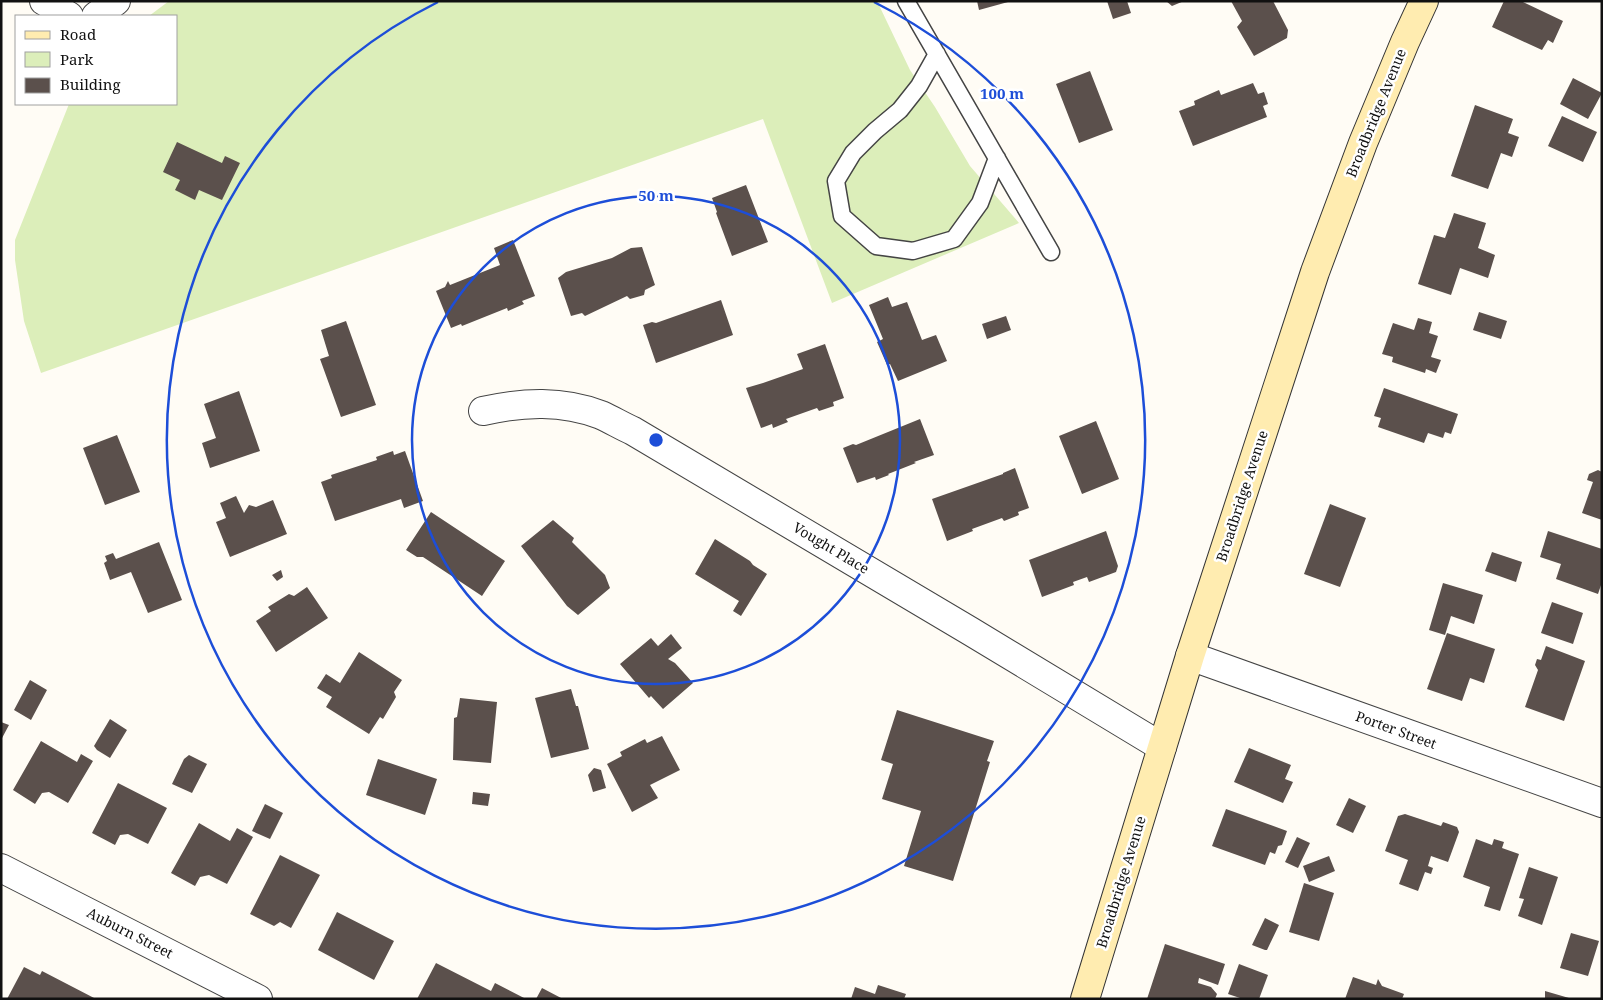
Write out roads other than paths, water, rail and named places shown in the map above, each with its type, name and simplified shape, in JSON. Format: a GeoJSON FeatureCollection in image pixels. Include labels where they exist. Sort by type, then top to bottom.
{"type":"FeatureCollection","features":[{"type":"Feature","properties":{"kind":"main road","name":"Broadbridge Avenue"},"geometry":{"type":"LineString","coordinates":[[1085,999],[1190,656],[1315,272],[1363,143],[1424,1]]}},
{"type":"Feature","properties":{"kind":"street"},"geometry":{"type":"LineString","coordinates":[[44,1],[67,15]]}},
{"type":"Feature","properties":{"kind":"street"},"geometry":{"type":"LineString","coordinates":[[97,15],[116,1]]}},
{"type":"Feature","properties":{"kind":"street","name":"Vought Place"},"geometry":{"type":"LineString","coordinates":[[483,411],[528,404],[557,404],[583,409],[610,419],[970,631],[1162,748]]}},
{"type":"Feature","properties":{"kind":"street","name":"Porter Street"},"geometry":{"type":"LineString","coordinates":[[1190,656],[1602,804]]}},
{"type":"Feature","properties":{"kind":"street","name":"Auburn Street"},"geometry":{"type":"LineString","coordinates":[[1,868],[258,999]]}},
{"type":"Feature","properties":{"kind":"lane"},"geometry":{"type":"LineString","coordinates":[[906,1],[1051,252]]}},
{"type":"Feature","properties":{"kind":"lane"},"geometry":{"type":"LineString","coordinates":[[937,54],[919,86],[900,110],[853,153],[844,167],[836,181],[842,216],[876,246],[913,251],[954,239],[980,203],[997,158]]}}]}
